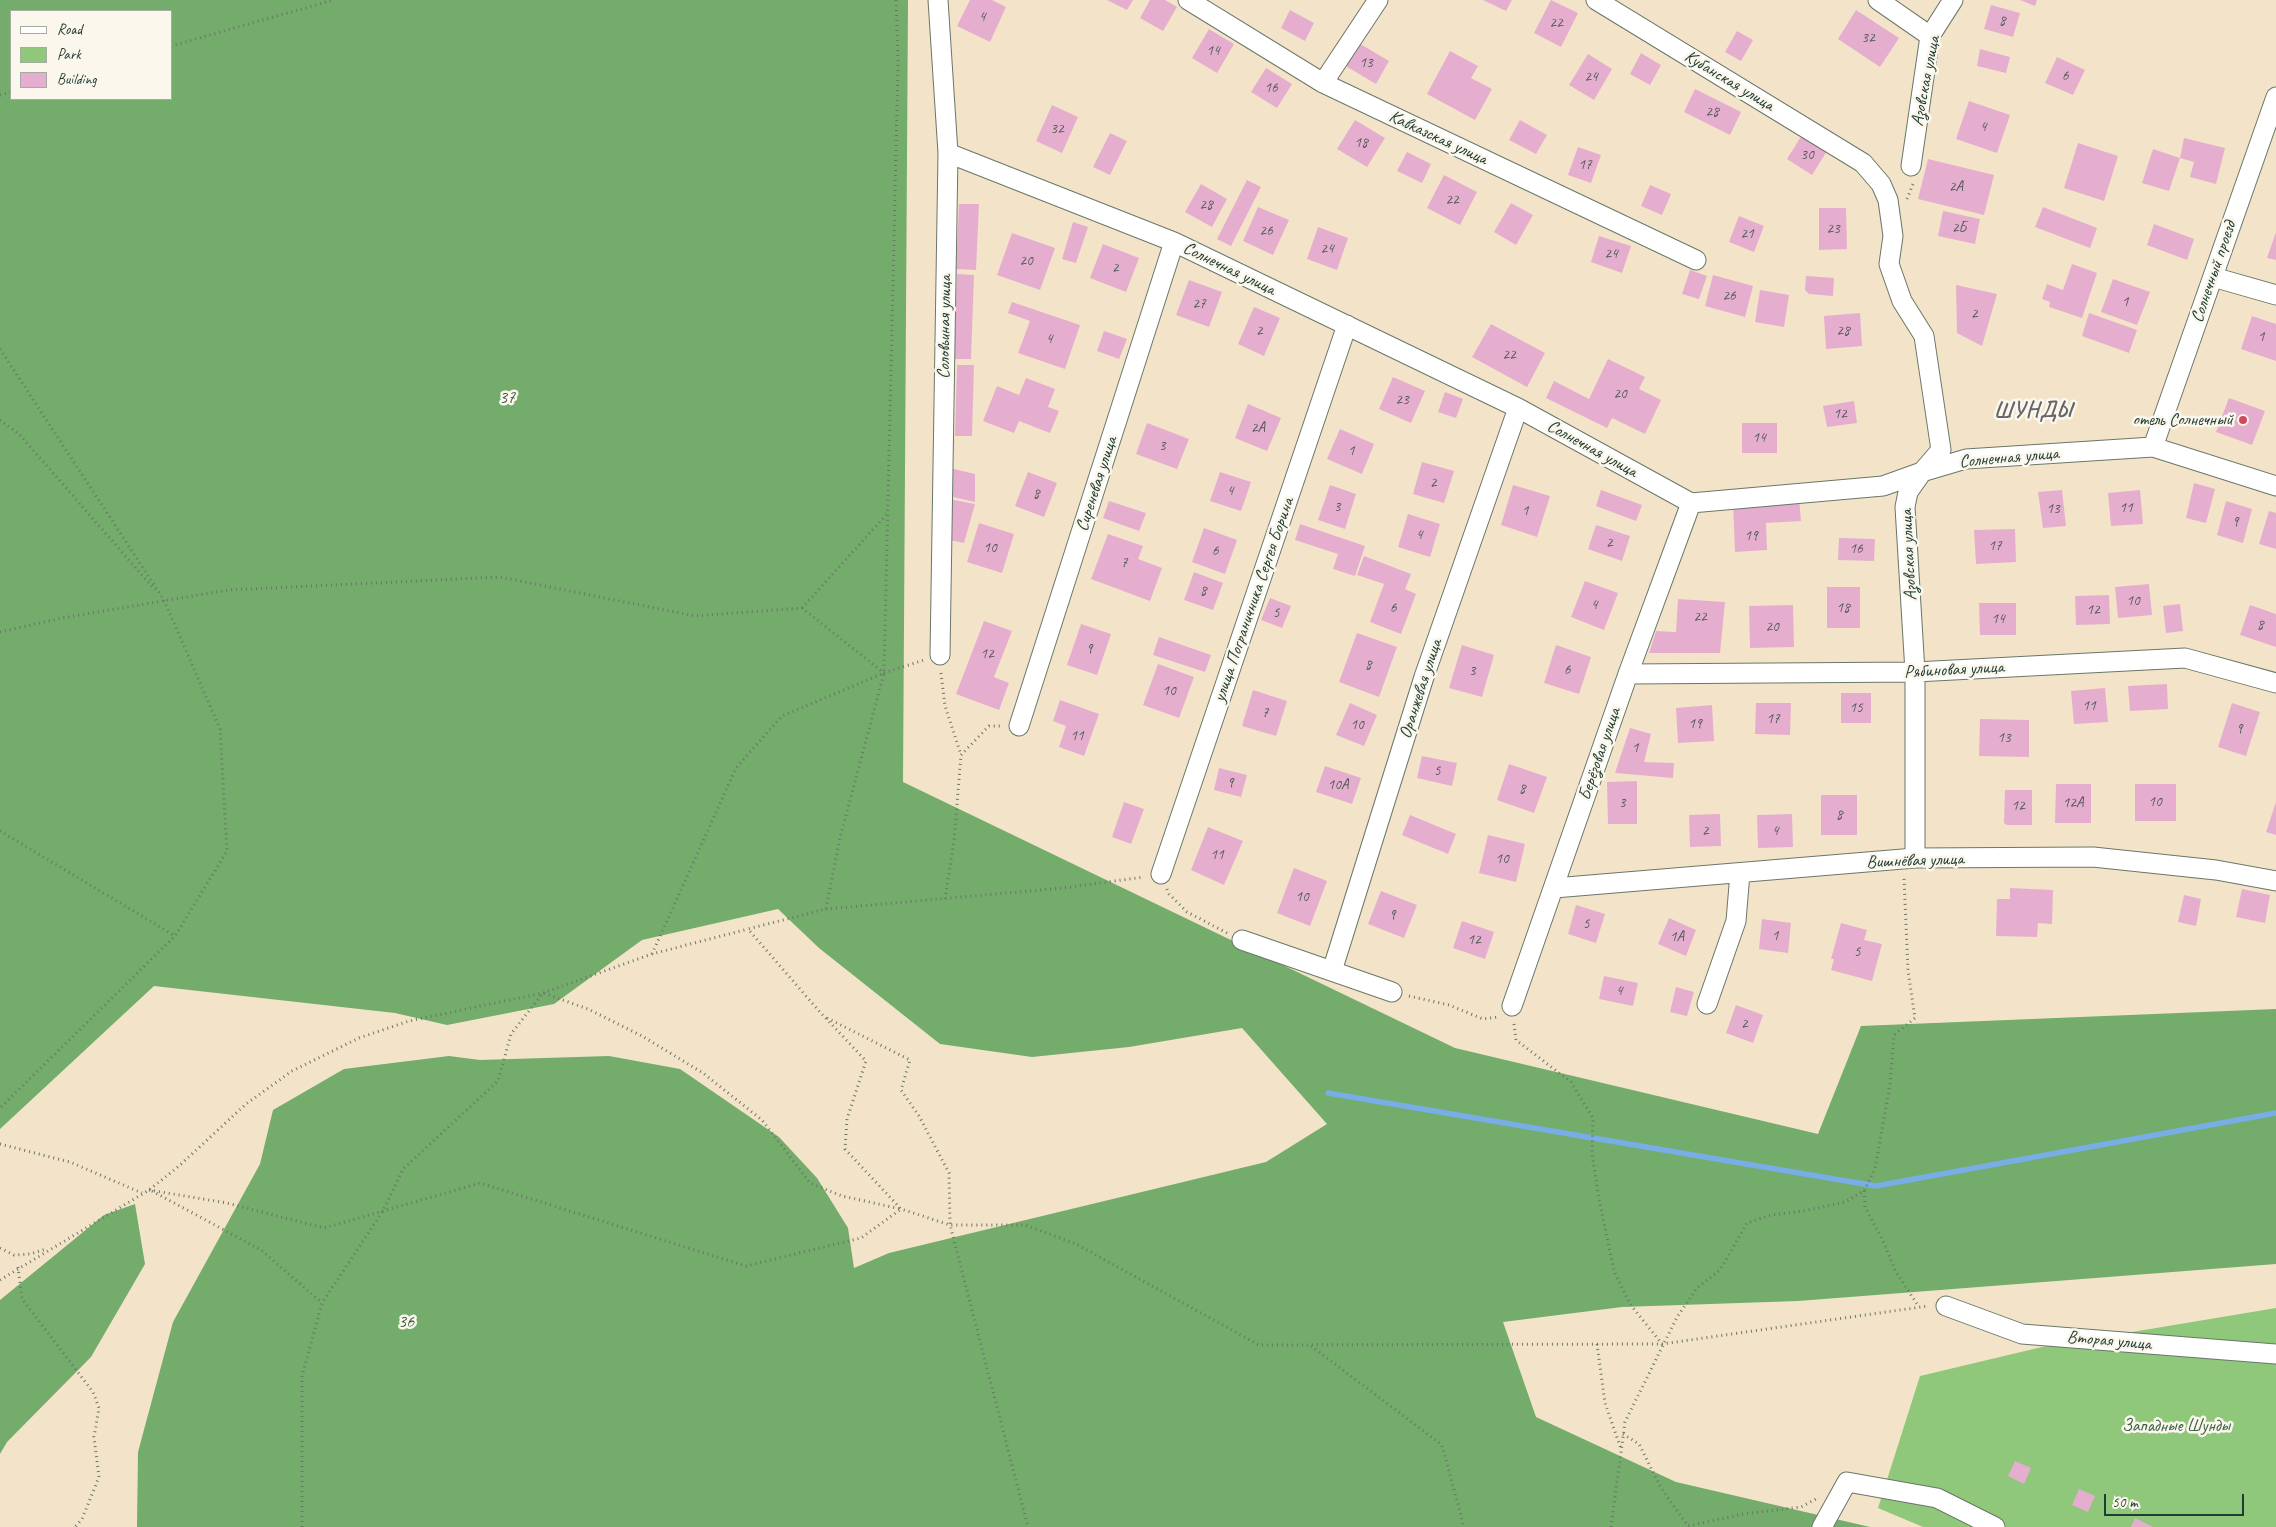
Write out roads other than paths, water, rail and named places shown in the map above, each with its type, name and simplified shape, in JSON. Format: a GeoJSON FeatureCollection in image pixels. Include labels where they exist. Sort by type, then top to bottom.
{"type":"FeatureCollection","features":[{"type":"Feature","properties":{"kind":"street","name":"Соловьиная улица"},"geometry":{"type":"LineString","coordinates":[[938,0],[948,153],[940,655]]}},
{"type":"Feature","properties":{"kind":"street","name":"Кавказская улица"},"geometry":{"type":"LineString","coordinates":[[1188,0],[1323,84],[1696,260]]}},
{"type":"Feature","properties":{"kind":"street"},"geometry":{"type":"LineString","coordinates":[[1323,84],[1378,0]]}},
{"type":"Feature","properties":{"kind":"street","name":"Кубанская улица"},"geometry":{"type":"LineString","coordinates":[[1596,0],[1863,163]]}},
{"type":"Feature","properties":{"kind":"street"},"geometry":{"type":"LineString","coordinates":[[1878,0],[1930,36]]}},
{"type":"Feature","properties":{"kind":"street","name":"Азовская улица"},"geometry":{"type":"LineString","coordinates":[[1911,166],[1930,36],[1952,0]]}},
{"type":"Feature","properties":{"kind":"street","name":"Солнечный проезд"},"geometry":{"type":"LineString","coordinates":[[2153,447],[2276,96]]}},
{"type":"Feature","properties":{"kind":"street","name":"Солнечная улица"},"geometry":{"type":"LineString","coordinates":[[948,153],[1174,242],[1518,408],[1691,503],[1883,486],[1966,459],[2153,447],[2276,486]]}},
{"type":"Feature","properties":{"kind":"street","name":"Азовская улица"},"geometry":{"type":"LineString","coordinates":[[1863,163],[1881,184],[1888,200],[1893,236],[1889,264],[1902,301],[1924,336],[1941,450],[1908,492],[1905,507],[1915,672],[1910,859]]}},
{"type":"Feature","properties":{"kind":"street","name":"Сиреневая улица"},"geometry":{"type":"LineString","coordinates":[[1019,726],[1174,242]]}},
{"type":"Feature","properties":{"kind":"street"},"geometry":{"type":"LineString","coordinates":[[2213,276],[2276,295]]}},
{"type":"Feature","properties":{"kind":"street","name":"улица Пограничника Сергея Борина"},"geometry":{"type":"LineString","coordinates":[[1162,874],[1347,325]]}},
{"type":"Feature","properties":{"kind":"street","name":"Оранжевая улица"},"geometry":{"type":"LineString","coordinates":[[1332,971],[1424,677],[1518,408]]}},
{"type":"Feature","properties":{"kind":"street","name":"Берёзовая улица"},"geometry":{"type":"LineString","coordinates":[[1512,1006],[1628,674],[1691,503]]}},
{"type":"Feature","properties":{"kind":"street","name":"Рябиновая улица"},"geometry":{"type":"LineString","coordinates":[[1628,674],[1915,672],[2185,658],[2276,683]]}},
{"type":"Feature","properties":{"kind":"street","name":"Вишнёвая улица"},"geometry":{"type":"LineString","coordinates":[[1554,888],[1910,859],[2093,858],[2216,870],[2276,881]]}},
{"type":"Feature","properties":{"kind":"street"},"geometry":{"type":"LineString","coordinates":[[1707,1004],[1736,921],[1740,873]]}},
{"type":"Feature","properties":{"kind":"street"},"geometry":{"type":"LineString","coordinates":[[1242,940],[1392,992]]}},
{"type":"Feature","properties":{"kind":"street","name":"Вторая улица"},"geometry":{"type":"LineString","coordinates":[[1946,1306],[2022,1334],[2276,1354]]}},
{"type":"Feature","properties":{"kind":"street"},"geometry":{"type":"LineString","coordinates":[[1822,1527],[1847,1482],[1937,1498],[1995,1527]]}},
{"type":"Feature","properties":{"kind":"waterway"},"geometry":{"type":"LineString","coordinates":[[1328,1093],[1876,1186],[2276,1113]]}},
{"type":"Feature","properties":{"kind":"place","name":"отель Солнечный"},"geometry":{"type":"Point","coordinates":[2243,420]}},
{"type":"Feature","properties":{"kind":"district","name":"ШУНДЫ"},"geometry":{"type":"Point","coordinates":[2033,411]}},
{"type":"Feature","properties":{"kind":"park label","name":"37"},"geometry":{"type":"Point","coordinates":[507,398]}},
{"type":"Feature","properties":{"kind":"park label","name":"36"},"geometry":{"type":"Point","coordinates":[406,1322]}},
{"type":"Feature","properties":{"kind":"park label","name":"Западные Шунды"},"geometry":{"type":"Point","coordinates":[2176,1426]}}]}
